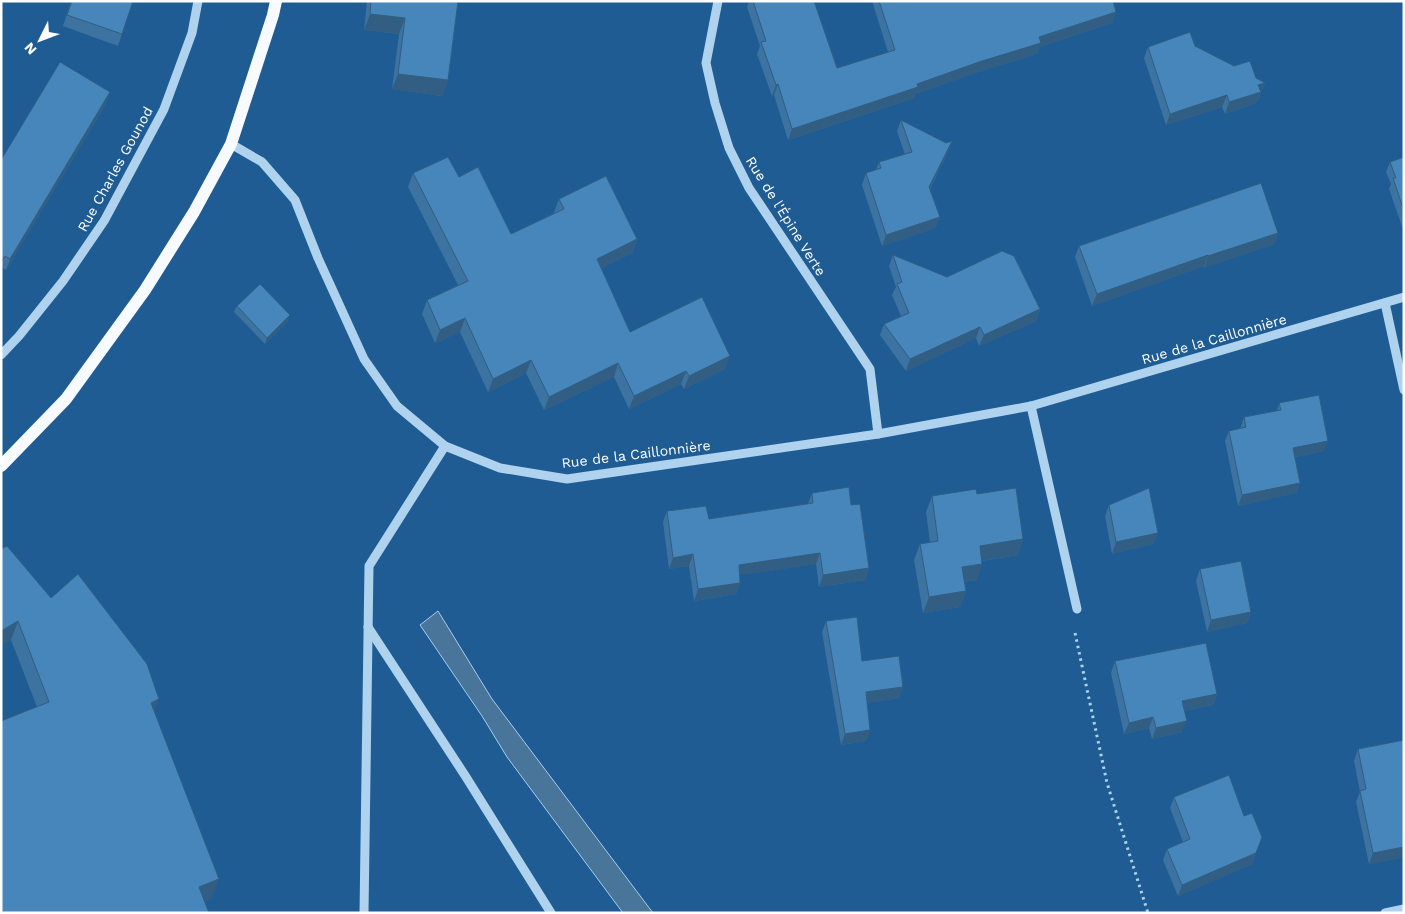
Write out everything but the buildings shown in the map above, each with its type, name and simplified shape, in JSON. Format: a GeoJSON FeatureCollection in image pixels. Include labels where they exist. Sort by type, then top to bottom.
{"type":"FeatureCollection","features":[{"type":"Feature","properties":{"kind":"main road"},"geometry":{"type":"LineString","coordinates":[[1,466],[66,399],[145,290],[194,212],[231,144],[276,1]]}},
{"type":"Feature","properties":{"kind":"street","name":"Rue Charles Gounod"},"geometry":{"type":"LineString","coordinates":[[1,355],[19,336],[63,280],[104,221],[164,109],[192,33],[198,1]]}},
{"type":"Feature","properties":{"kind":"street","name":"Rue de l'Épine Verte"},"geometry":{"type":"LineString","coordinates":[[718,1],[706,63],[715,103],[729,148],[749,188],[763,210],[870,369],[878,434]]}},
{"type":"Feature","properties":{"kind":"street","name":"Rue de la Caillonnière"},"geometry":{"type":"LineString","coordinates":[[231,144],[262,162],[295,200],[318,258],[364,358],[397,406],[445,446],[500,468],[567,479],[878,434],[1031,406],[1404,297]]}},
{"type":"Feature","properties":{"kind":"street"},"geometry":{"type":"LineString","coordinates":[[1385,304],[1404,390]]}},
{"type":"Feature","properties":{"kind":"street"},"geometry":{"type":"LineString","coordinates":[[1031,406],[1076,609]]}},
{"type":"Feature","properties":{"kind":"street"},"geometry":{"type":"LineString","coordinates":[[364,913],[369,566],[445,446]]}},
{"type":"Feature","properties":{"kind":"street"},"geometry":{"type":"LineString","coordinates":[[368,627],[466,777],[551,913]]}},
{"type":"Feature","properties":{"kind":"street"},"geometry":{"type":"LineString","coordinates":[[1385,913],[1404,909]]}},
{"type":"Feature","properties":{"kind":"path"},"geometry":{"type":"LineString","coordinates":[[1076,609],[1074,628],[1107,783],[1148,913]]}},
{"type":"Feature","properties":{"kind":"water"},"geometry":{"type":"Polygon","coordinates":[[[438,611],[492,699],[653,913],[623,913],[507,757],[482,716],[420,625],[438,611]]]}}]}
